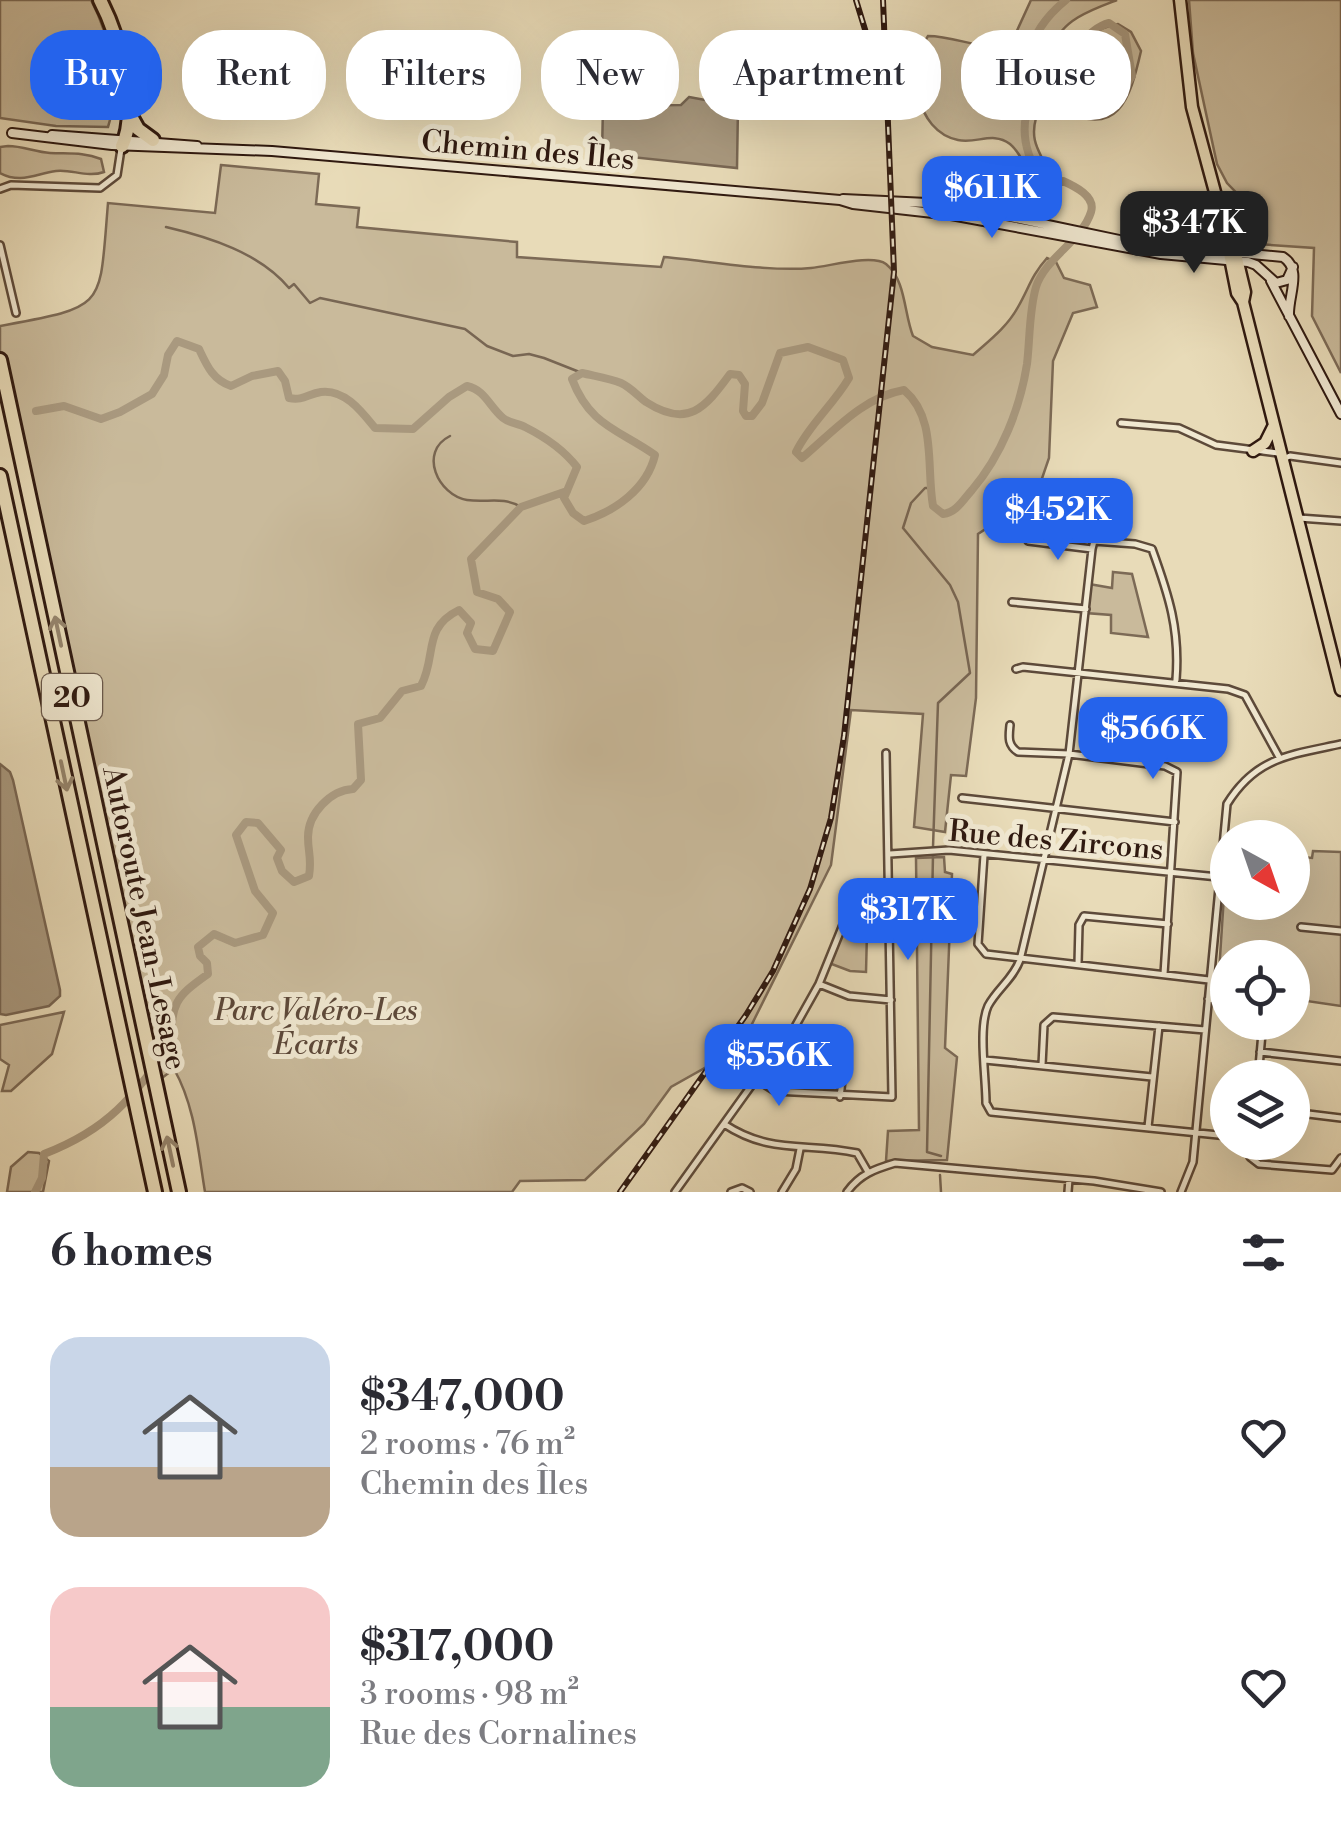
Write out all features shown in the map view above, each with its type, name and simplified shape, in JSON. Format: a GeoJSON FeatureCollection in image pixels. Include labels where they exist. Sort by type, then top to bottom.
{"type":"FeatureCollection","features":[{"type":"Feature","properties":{"kind":"highway"},"geometry":{"type":"LineString","coordinates":[[100,0],[111,30]]}},
{"type":"Feature","properties":{"kind":"highway"},"geometry":{"type":"LineString","coordinates":[[122,141],[123,120]]}},
{"type":"Feature","properties":{"kind":"highway"},"geometry":{"type":"LineString","coordinates":[[122,141],[126,120]]}},
{"type":"Feature","properties":{"kind":"highway"},"geometry":{"type":"LineString","coordinates":[[133,120],[138,130],[154,140]]}},
{"type":"Feature","properties":{"kind":"highway","name":"Autoroute Jean-Lesage"},"geometry":{"type":"LineString","coordinates":[[0,360],[179,1192]]}},
{"type":"Feature","properties":{"kind":"highway","name":"Autoroute Jean-Lesage"},"geometry":{"type":"LineString","coordinates":[[0,476],[155,1192]]}},
{"type":"Feature","properties":{"kind":"main road"},"geometry":{"type":"LineString","coordinates":[[1180,0],[1192,108],[1341,689]]}},
{"type":"Feature","properties":{"kind":"main road","name":"Chemin des Îles"},"geometry":{"type":"LineString","coordinates":[[0,132],[840,200],[951,214],[1087,238],[1232,256],[1283,256],[1293,267]]}},
{"type":"Feature","properties":{"kind":"main road","name":"Chemin des Îles"},"geometry":{"type":"LineString","coordinates":[[122,141],[154,140],[211,148]]}},
{"type":"Feature","properties":{"kind":"main road"},"geometry":{"type":"LineString","coordinates":[[1232,256],[1252,263],[1280,283],[1288,280],[1293,267]]}},
{"type":"Feature","properties":{"kind":"main road"},"geometry":{"type":"LineString","coordinates":[[1288,316],[1293,267]]}},
{"type":"Feature","properties":{"kind":"main road"},"geometry":{"type":"LineString","coordinates":[[1265,273],[1341,414]]}},
{"type":"Feature","properties":{"kind":"main road"},"geometry":{"type":"LineString","coordinates":[[1252,451],[1266,443],[1274,426]]}},
{"type":"Feature","properties":{"kind":"street"},"geometry":{"type":"LineString","coordinates":[[0,189],[12,185],[100,188],[117,175],[122,141]]}},
{"type":"Feature","properties":{"kind":"street"},"geometry":{"type":"LineString","coordinates":[[0,244],[16,313]]}},
{"type":"Feature","properties":{"kind":"street"},"geometry":{"type":"LineString","coordinates":[[1121,422],[1178,428],[1216,445],[1341,463]]}},
{"type":"Feature","properties":{"kind":"street"},"geometry":{"type":"LineString","coordinates":[[1296,518],[1341,521]]}},
{"type":"Feature","properties":{"kind":"street"},"geometry":{"type":"LineString","coordinates":[[1028,541],[1092,550]]}},
{"type":"Feature","properties":{"kind":"street"},"geometry":{"type":"LineString","coordinates":[[1176,681],[1178,639],[1170,600],[1152,549],[1094,542],[1069,754],[1057,810],[1020,960],[1015,974],[988,1006],[983,1030],[986,1103],[992,1112],[1210,1133]]}},
{"type":"Feature","properties":{"kind":"street"},"geometry":{"type":"LineString","coordinates":[[1012,602],[1086,609]]}},
{"type":"Feature","properties":{"kind":"street"},"geometry":{"type":"LineString","coordinates":[[1016,670],[1023,667],[1228,689],[1245,696],[1279,758]]}},
{"type":"Feature","properties":{"kind":"street"},"geometry":{"type":"LineString","coordinates":[[1010,725],[1009,740],[1018,752],[1069,754],[1172,768],[1177,772],[1164,974]]}},
{"type":"Feature","properties":{"kind":"street"},"geometry":{"type":"LineString","coordinates":[[1225,820],[1227,804],[1255,769],[1279,758],[1341,744]]}},
{"type":"Feature","properties":{"kind":"street"},"geometry":{"type":"LineString","coordinates":[[674,1192],[756,1078],[775,1091],[892,1097],[886,753]]}},
{"type":"Feature","properties":{"kind":"street"},"geometry":{"type":"LineString","coordinates":[[962,798],[1175,822]]}},
{"type":"Feature","properties":{"kind":"street","name":"Rue des Zircons"},"geometry":{"type":"LineString","coordinates":[[890,854],[950,850],[1210,876]]}},
{"type":"Feature","properties":{"kind":"street"},"geometry":{"type":"LineString","coordinates":[[984,854],[978,944],[986,954],[1210,980],[1193,1162],[1181,1192]]}},
{"type":"Feature","properties":{"kind":"street"},"geometry":{"type":"LineString","coordinates":[[840,1097],[846,1060],[841,1050],[801,1031],[796,1024],[818,984],[849,910],[856,904],[890,904]]}},
{"type":"Feature","properties":{"kind":"street"},"geometry":{"type":"LineString","coordinates":[[1078,964],[1079,925],[1084,916],[1168,924]]}},
{"type":"Feature","properties":{"kind":"street"},"geometry":{"type":"LineString","coordinates":[[1302,928],[1341,931]]}},
{"type":"Feature","properties":{"kind":"street"},"geometry":{"type":"LineString","coordinates":[[818,984],[849,996],[891,1000]]}},
{"type":"Feature","properties":{"kind":"street"},"geometry":{"type":"LineString","coordinates":[[1042,1065],[1044,1025],[1053,1017],[1205,1030]]}},
{"type":"Feature","properties":{"kind":"street"},"geometry":{"type":"LineString","coordinates":[[1148,1127],[1159,1026]]}},
{"type":"Feature","properties":{"kind":"street"},"geometry":{"type":"LineString","coordinates":[[1259,1060],[1261,1040]]}},
{"type":"Feature","properties":{"kind":"street"},"geometry":{"type":"LineString","coordinates":[[1260,1052],[1341,1061]]}},
{"type":"Feature","properties":{"kind":"street"},"geometry":{"type":"LineString","coordinates":[[986,1060],[1152,1077]]}},
{"type":"Feature","properties":{"kind":"street"},"geometry":{"type":"LineString","coordinates":[[1310,1114],[1341,1118]]}},
{"type":"Feature","properties":{"kind":"street"},"geometry":{"type":"LineString","coordinates":[[724,1124],[748,1140],[857,1153],[868,1172]]}},
{"type":"Feature","properties":{"kind":"street"},"geometry":{"type":"LineString","coordinates":[[782,1192],[796,1169],[800,1149]]}},
{"type":"Feature","properties":{"kind":"street"},"geometry":{"type":"LineString","coordinates":[[1254,1160],[1259,1164],[1332,1170],[1341,1158]]}},
{"type":"Feature","properties":{"kind":"street"},"geometry":{"type":"LineString","coordinates":[[847,1192],[868,1172],[895,1163],[1161,1192]]}},
{"type":"Feature","properties":{"kind":"street"},"geometry":{"type":"LineString","coordinates":[[1068,1192],[1069,1179]]}},
{"type":"Feature","properties":{"kind":"street"},"geometry":{"type":"LineString","coordinates":[[731,1192],[742,1188],[750,1192]]}},
{"type":"Feature","properties":{"kind":"green space"},"geometry":{"type":"Polygon","coordinates":[[[0,0],[91,0],[104,30],[30,30],[30,120],[110,120],[108,127],[56,126],[0,118],[0,0]]]}},
{"type":"Feature","properties":{"kind":"green space"},"geometry":{"type":"Polygon","coordinates":[[[1031,0],[1117,0],[1089,11],[1063,30],[1017,30],[1031,0]]]}},
{"type":"Feature","properties":{"kind":"green space"},"geometry":{"type":"Polygon","coordinates":[[[1189,0],[1341,0],[1341,373],[1312,316],[1314,248],[1243,243],[1237,230],[1255,212],[1227,183],[1217,164],[1193,53],[1189,0]]]}},
{"type":"Feature","properties":{"kind":"green space"},"geometry":{"type":"Polygon","coordinates":[[[1118,24],[1128,30],[1100,30],[1102,29],[1118,24]]]}},
{"type":"Feature","properties":{"kind":"green space"},"geometry":{"type":"Polygon","coordinates":[[[1131,32],[1141,51],[1131,87],[1131,32]]]}},
{"type":"Feature","properties":{"kind":"green space"},"geometry":{"type":"Polygon","coordinates":[[[941,37],[961,41],[961,120],[1036,120],[1034,136],[1050,181],[1044,185],[1033,177],[1015,149],[1004,140],[958,140],[932,124],[929,120],[941,120],[941,37]]]}},
{"type":"Feature","properties":{"kind":"green space"},"geometry":{"type":"Polygon","coordinates":[[[0,147],[94,157],[101,159],[104,172],[8,176],[0,173],[0,147]]]}},
{"type":"Feature","properties":{"kind":"green space","name":"Parc Valéro-Les Écarts"},"geometry":{"type":"Polygon","coordinates":[[[221,165],[319,174],[316,204],[359,208],[357,227],[517,242],[517,257],[661,267],[664,257],[794,269],[880,261],[897,279],[913,336],[932,347],[973,355],[1009,321],[1047,258],[1056,262],[1064,278],[1090,285],[1097,307],[1073,313],[1053,361],[1049,458],[1036,496],[978,534],[976,698],[966,776],[951,775],[945,832],[914,827],[923,714],[851,710],[831,865],[749,1030],[733,1052],[671,1087],[644,1124],[585,1180],[520,1181],[512,1192],[205,1192],[195,1129],[181,1083],[174,1069],[155,1083],[0,361],[0,326],[61,313],[79,307],[91,297],[103,265],[108,203],[215,213],[221,165]]]}},
{"type":"Feature","properties":{"kind":"green space"},"geometry":{"type":"Polygon","coordinates":[[[1113,572],[1132,574],[1148,637],[1111,633],[1111,615],[1086,613],[1089,584],[1112,588],[1113,572]]]}},
{"type":"Feature","properties":{"kind":"green space"},"geometry":{"type":"Polygon","coordinates":[[[1313,851],[1341,852],[1341,1006],[1310,1001],[1310,940],[1221,940],[1222,920],[1310,920],[1313,851]]]}},
{"type":"Feature","properties":{"kind":"green space"},"geometry":{"type":"Polygon","coordinates":[[[944,857],[945,872],[952,874],[945,1048],[957,1057],[947,1160],[886,1161],[888,1131],[919,1130],[916,858],[944,857]]]}},
{"type":"Feature","properties":{"kind":"green space"},"geometry":{"type":"Polygon","coordinates":[[[844,927],[867,932],[866,972],[829,963],[844,927]]]}},
{"type":"Feature","properties":{"kind":"green space"},"geometry":{"type":"Polygon","coordinates":[[[64,1012],[52,1054],[11,1091],[2,1091],[9,1065],[0,1059],[0,1025],[64,1012]]]}},
{"type":"Feature","properties":{"kind":"green space"},"geometry":{"type":"Polygon","coordinates":[[[28,1152],[39,1153],[49,1161],[43,1192],[7,1192],[11,1167],[28,1152]]]}},
{"type":"Feature","properties":{"kind":"shaded area"},"geometry":{"type":"Polygon","coordinates":[[[689,97],[699,99],[699,120],[738,120],[737,168],[602,154],[603,120],[679,120],[681,105],[689,97]]]}},
{"type":"Feature","properties":{"kind":"shaded area"},"geometry":{"type":"Polygon","coordinates":[[[0,764],[13,780],[60,990],[60,996],[49,1006],[6,1015],[0,1014],[0,764]]]}},
{"type":"Feature","properties":{"kind":"waterway"},"geometry":{"type":"LineString","coordinates":[[36,411],[64,406],[101,419],[120,412],[152,394],[177,341],[199,349],[211,372],[231,386],[252,376],[278,371],[289,398],[321,392],[338,394],[375,428],[413,429],[467,386],[483,395],[503,418],[540,435],[572,461],[577,467],[564,498],[573,513],[584,521],[628,497],[645,478],[655,455],[596,417],[572,379],[582,373],[612,380],[661,410],[684,414],[704,405],[730,374],[739,375],[745,384],[743,411],[752,416],[762,403],[780,353],[808,347],[843,360],[849,378],[796,452],[802,458],[862,408],[904,390],[914,401],[926,428],[933,506],[943,514],[948,513],[972,490],[1000,447],[1024,381],[1036,287],[1091,212],[1092,206],[1083,192],[1063,181],[1051,186],[1034,167],[1025,128],[1030,103],[1037,92],[1056,88],[1108,105],[1116,102],[1132,76],[1125,34],[1109,23],[1064,58],[1044,64],[1033,60],[1036,35],[1066,0]]}},
{"type":"Feature","properties":{"kind":"waterway"},"geometry":{"type":"LineString","coordinates":[[166,227],[216,241],[249,256],[289,288],[294,284],[310,303],[320,298],[465,329],[487,346],[513,356],[529,354],[582,373]]}},
{"type":"Feature","properties":{"kind":"waterway"},"geometry":{"type":"LineString","coordinates":[[450,436],[435,452],[440,482],[467,500],[501,501],[521,507]]}},
{"type":"Feature","properties":{"kind":"waterway"},"geometry":{"type":"LineString","coordinates":[[930,488],[925,488],[911,503],[903,528],[950,585],[958,602],[970,673],[938,703],[933,847]]}},
{"type":"Feature","properties":{"kind":"waterway"},"geometry":{"type":"LineString","coordinates":[[35,1192],[42,1178],[44,1154],[86,1134],[117,1110],[171,1044],[177,1003],[208,974],[198,947],[214,934],[235,943],[263,935],[273,913],[255,891],[236,835],[246,822],[258,823],[281,850],[277,858],[282,871],[294,882],[309,876],[308,837],[316,812],[329,798],[353,789],[361,780],[358,724],[380,718],[402,691],[421,686],[435,634],[447,617],[459,610],[471,623],[467,633],[475,649],[493,651],[510,612],[498,599],[477,592],[471,559],[521,507],[567,491]]}},
{"type":"Feature","properties":{"kind":"waterway"},"geometry":{"type":"LineString","coordinates":[[933,855],[927,1152],[941,1156]]}},
{"type":"Feature","properties":{"kind":"waterway"},"geometry":{"type":"LineString","coordinates":[[940,1175],[941,1192]]}},
{"type":"Feature","properties":{"kind":"railway"},"geometry":{"type":"LineString","coordinates":[[856,0],[865,30]]}},
{"type":"Feature","properties":{"kind":"railway"},"geometry":{"type":"LineString","coordinates":[[620,1192],[773,971],[810,889],[831,818],[844,736],[894,272],[883,0]]}}]}
